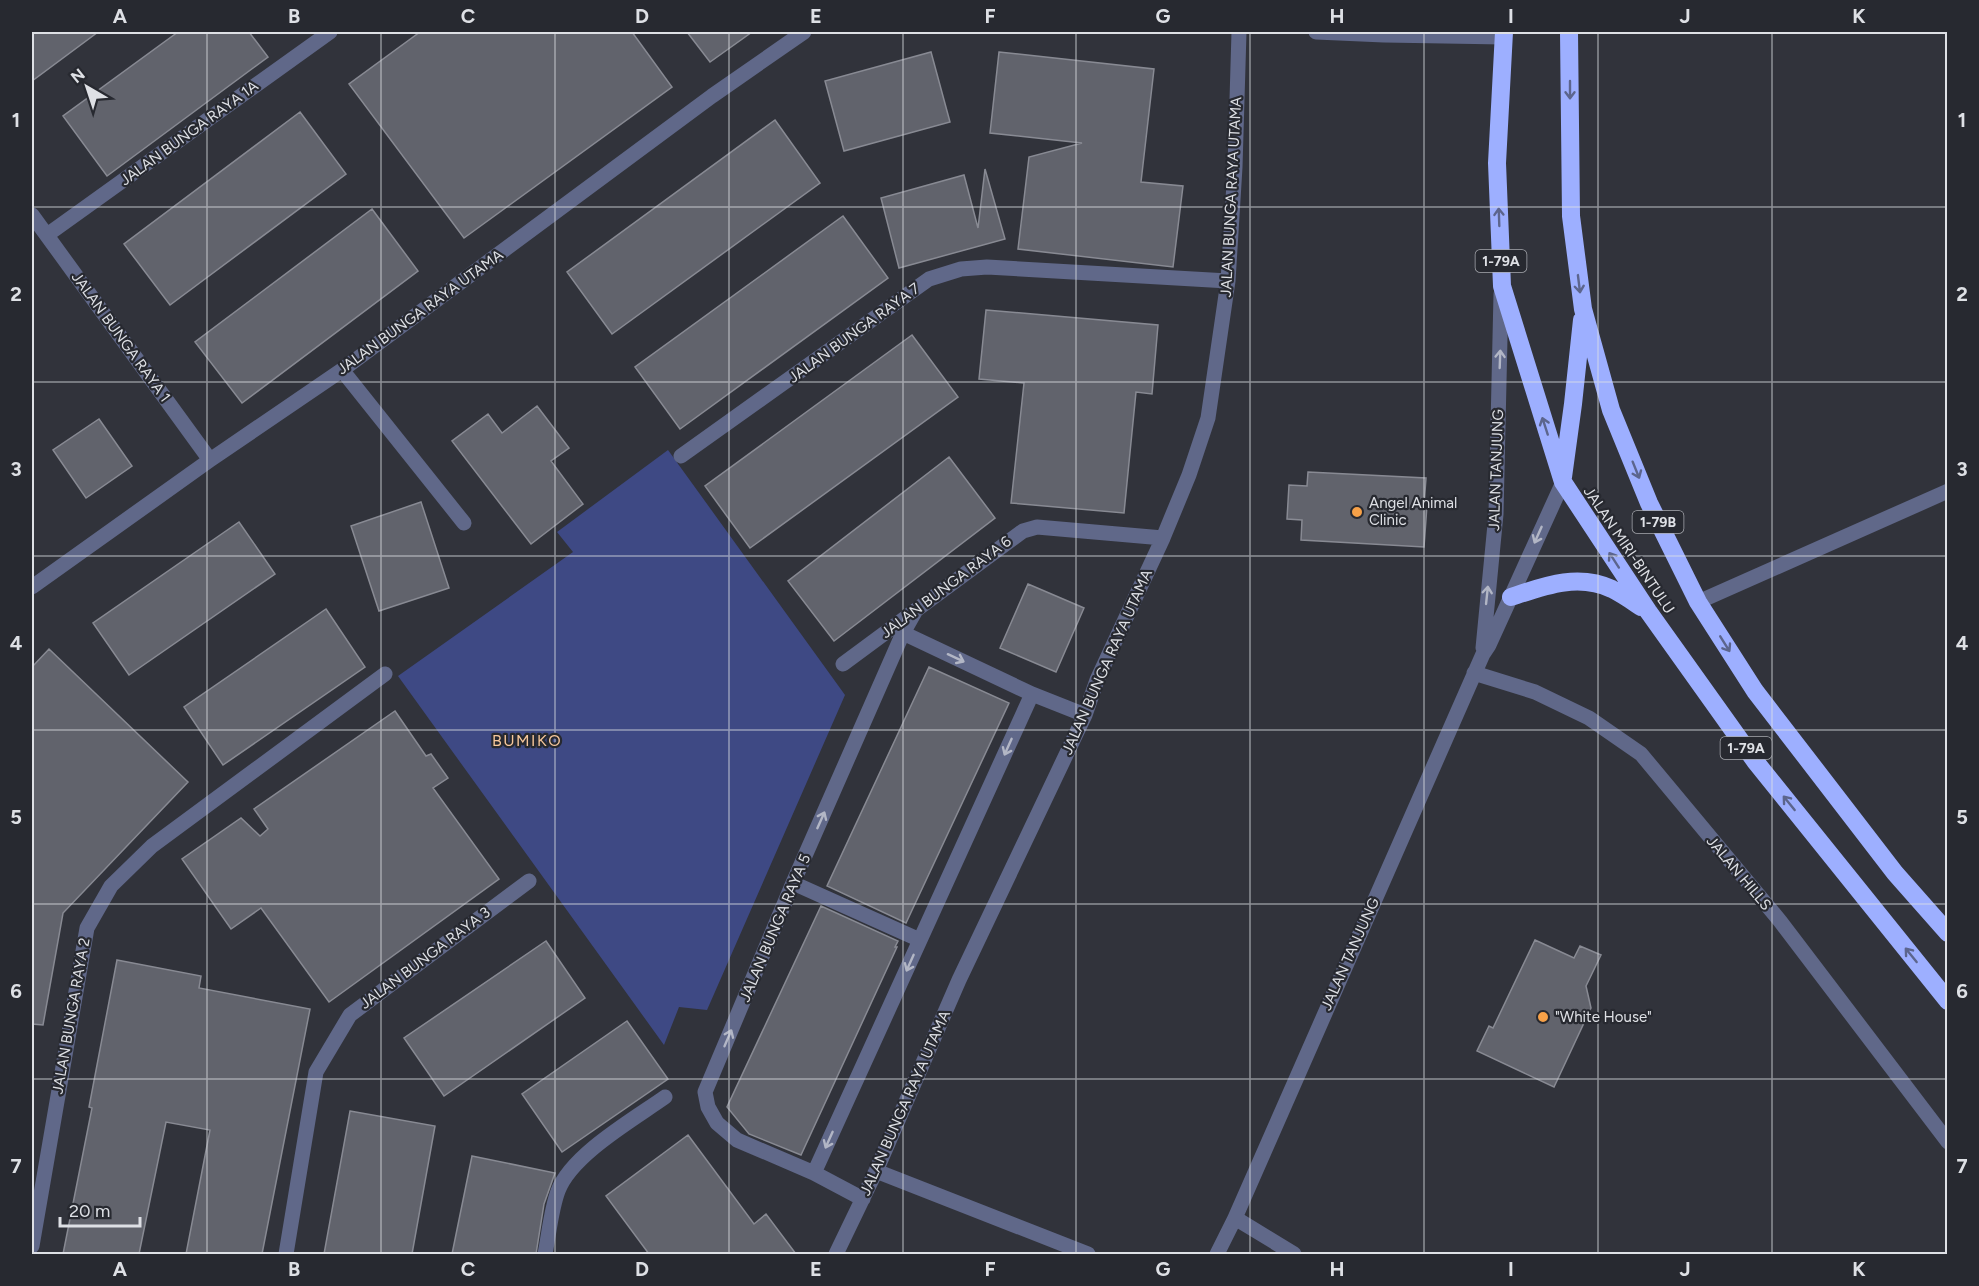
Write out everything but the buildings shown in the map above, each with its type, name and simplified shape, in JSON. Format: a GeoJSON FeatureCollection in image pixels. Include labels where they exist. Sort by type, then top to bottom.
{"type":"FeatureCollection","features":[{"type":"Feature","properties":{"kind":"highway","name":"JALAN MIRI-BINTULU"},"geometry":{"type":"LineString","coordinates":[[1569,32],[1570,216],[1583,309],[1611,410],[1649,503],[1698,602],[1755,691],[1895,873],[1947,933]]}},
{"type":"Feature","properties":{"kind":"highway","name":"JALAN MIRI-BINTULU"},"geometry":{"type":"LineString","coordinates":[[1504,34],[1497,163],[1502,286],[1563,482],[1648,611],[1755,761],[1947,1001]]}},
{"type":"Feature","properties":{"kind":"highway"},"geometry":{"type":"LineString","coordinates":[[1563,482],[1583,309]]}},
{"type":"Feature","properties":{"kind":"highway"},"geometry":{"type":"LineString","coordinates":[[1510,597],[1550,584],[1583,580],[1612,589],[1648,611]]}},
{"type":"Feature","properties":{"kind":"street","name":"JALAN BUNGA RAYA 1A"},"geometry":{"type":"LineString","coordinates":[[47,235],[330,32]]}},
{"type":"Feature","properties":{"kind":"street","name":"JALAN BUNGA RAYA UTAMA"},"geometry":{"type":"LineString","coordinates":[[32,587],[210,460],[342,370],[712,96],[804,32]]}},
{"type":"Feature","properties":{"kind":"street","name":"JALAN BUNGA RAYA UTAMA"},"geometry":{"type":"LineString","coordinates":[[836,1254],[876,1171],[959,980],[1085,715],[1097,680],[1163,538],[1189,475],[1208,418],[1228,281],[1235,167],[1239,32]]}},
{"type":"Feature","properties":{"kind":"street"},"geometry":{"type":"LineString","coordinates":[[1316,32],[1504,34]]}},
{"type":"Feature","properties":{"kind":"street","name":"JALAN BUNGA RAYA 1"},"geometry":{"type":"LineString","coordinates":[[32,215],[210,460]]}},
{"type":"Feature","properties":{"kind":"street","name":"JALAN BUNGA RAYA 7"},"geometry":{"type":"LineString","coordinates":[[681,456],[929,279],[961,269],[987,267],[1228,281]]}},
{"type":"Feature","properties":{"kind":"street","name":"JALAN TANJUNG"},"geometry":{"type":"LineString","coordinates":[[1483,654],[1496,514],[1502,286]]}},
{"type":"Feature","properties":{"kind":"street"},"geometry":{"type":"LineString","coordinates":[[342,370],[464,523]]}},
{"type":"Feature","properties":{"kind":"street","name":"JALAN TANJUNG"},"geometry":{"type":"LineString","coordinates":[[1217,1254],[1235,1218],[1474,674],[1563,482]]}},
{"type":"Feature","properties":{"kind":"street"},"geometry":{"type":"LineString","coordinates":[[1698,602],[1947,491]]}},
{"type":"Feature","properties":{"kind":"street","name":"JALAN BUNGA RAYA 6"},"geometry":{"type":"LineString","coordinates":[[843,664],[1023,531],[1037,527],[1163,538]]}},
{"type":"Feature","properties":{"kind":"street","name":"JALAN BUNGA RAYA 5"},"geometry":{"type":"LineString","coordinates":[[863,1199],[814,1173],[737,1140],[717,1123],[708,1107],[705,1092],[793,884],[903,633],[916,610]]}},
{"type":"Feature","properties":{"kind":"street","name":"JALAN BUNGA RAYA 6"},"geometry":{"type":"LineString","coordinates":[[903,633],[1032,694],[1085,715]]}},
{"type":"Feature","properties":{"kind":"street","name":"JALAN BUNGA RAYA 2"},"geometry":{"type":"LineString","coordinates":[[32,1246],[87,928],[111,886],[152,846],[384,674]]}},
{"type":"Feature","properties":{"kind":"street","name":"JALAN HILLS"},"geometry":{"type":"LineString","coordinates":[[1474,674],[1535,692],[1589,718],[1641,754],[1780,921],[1947,1142]]}},
{"type":"Feature","properties":{"kind":"street"},"geometry":{"type":"LineString","coordinates":[[814,1173],[1032,694]]}},
{"type":"Feature","properties":{"kind":"street","name":"JALAN BUNGA RAYA 3"},"geometry":{"type":"LineString","coordinates":[[286,1254],[316,1072],[350,1015],[530,881]]}},
{"type":"Feature","properties":{"kind":"street"},"geometry":{"type":"LineString","coordinates":[[793,884],[920,940]]}},
{"type":"Feature","properties":{"kind":"street"},"geometry":{"type":"LineString","coordinates":[[545,1254],[558,1191],[566,1176],[579,1159],[665,1097]]}},
{"type":"Feature","properties":{"kind":"street"},"geometry":{"type":"LineString","coordinates":[[876,1171],[1088,1254]]}},
{"type":"Feature","properties":{"kind":"street"},"geometry":{"type":"LineString","coordinates":[[1235,1218],[1293,1254]]}},
{"type":"Feature","properties":{"kind":"shaded area"},"geometry":{"type":"Polygon","coordinates":[[[668,450],[845,695],[707,1010],[679,1007],[664,1045],[398,676],[573,552],[557,532],[668,450]]]}},
{"type":"Feature","properties":{"kind":"place","name":"Angel Animal Clinic"},"geometry":{"type":"Point","coordinates":[1357,512]}},
{"type":"Feature","properties":{"kind":"place","name":"\"White House\""},"geometry":{"type":"Point","coordinates":[1543,1017]}},
{"type":"Feature","properties":{"kind":"district","name":"BUMIKO"},"geometry":{"type":"Point","coordinates":[527,740]}}]}
